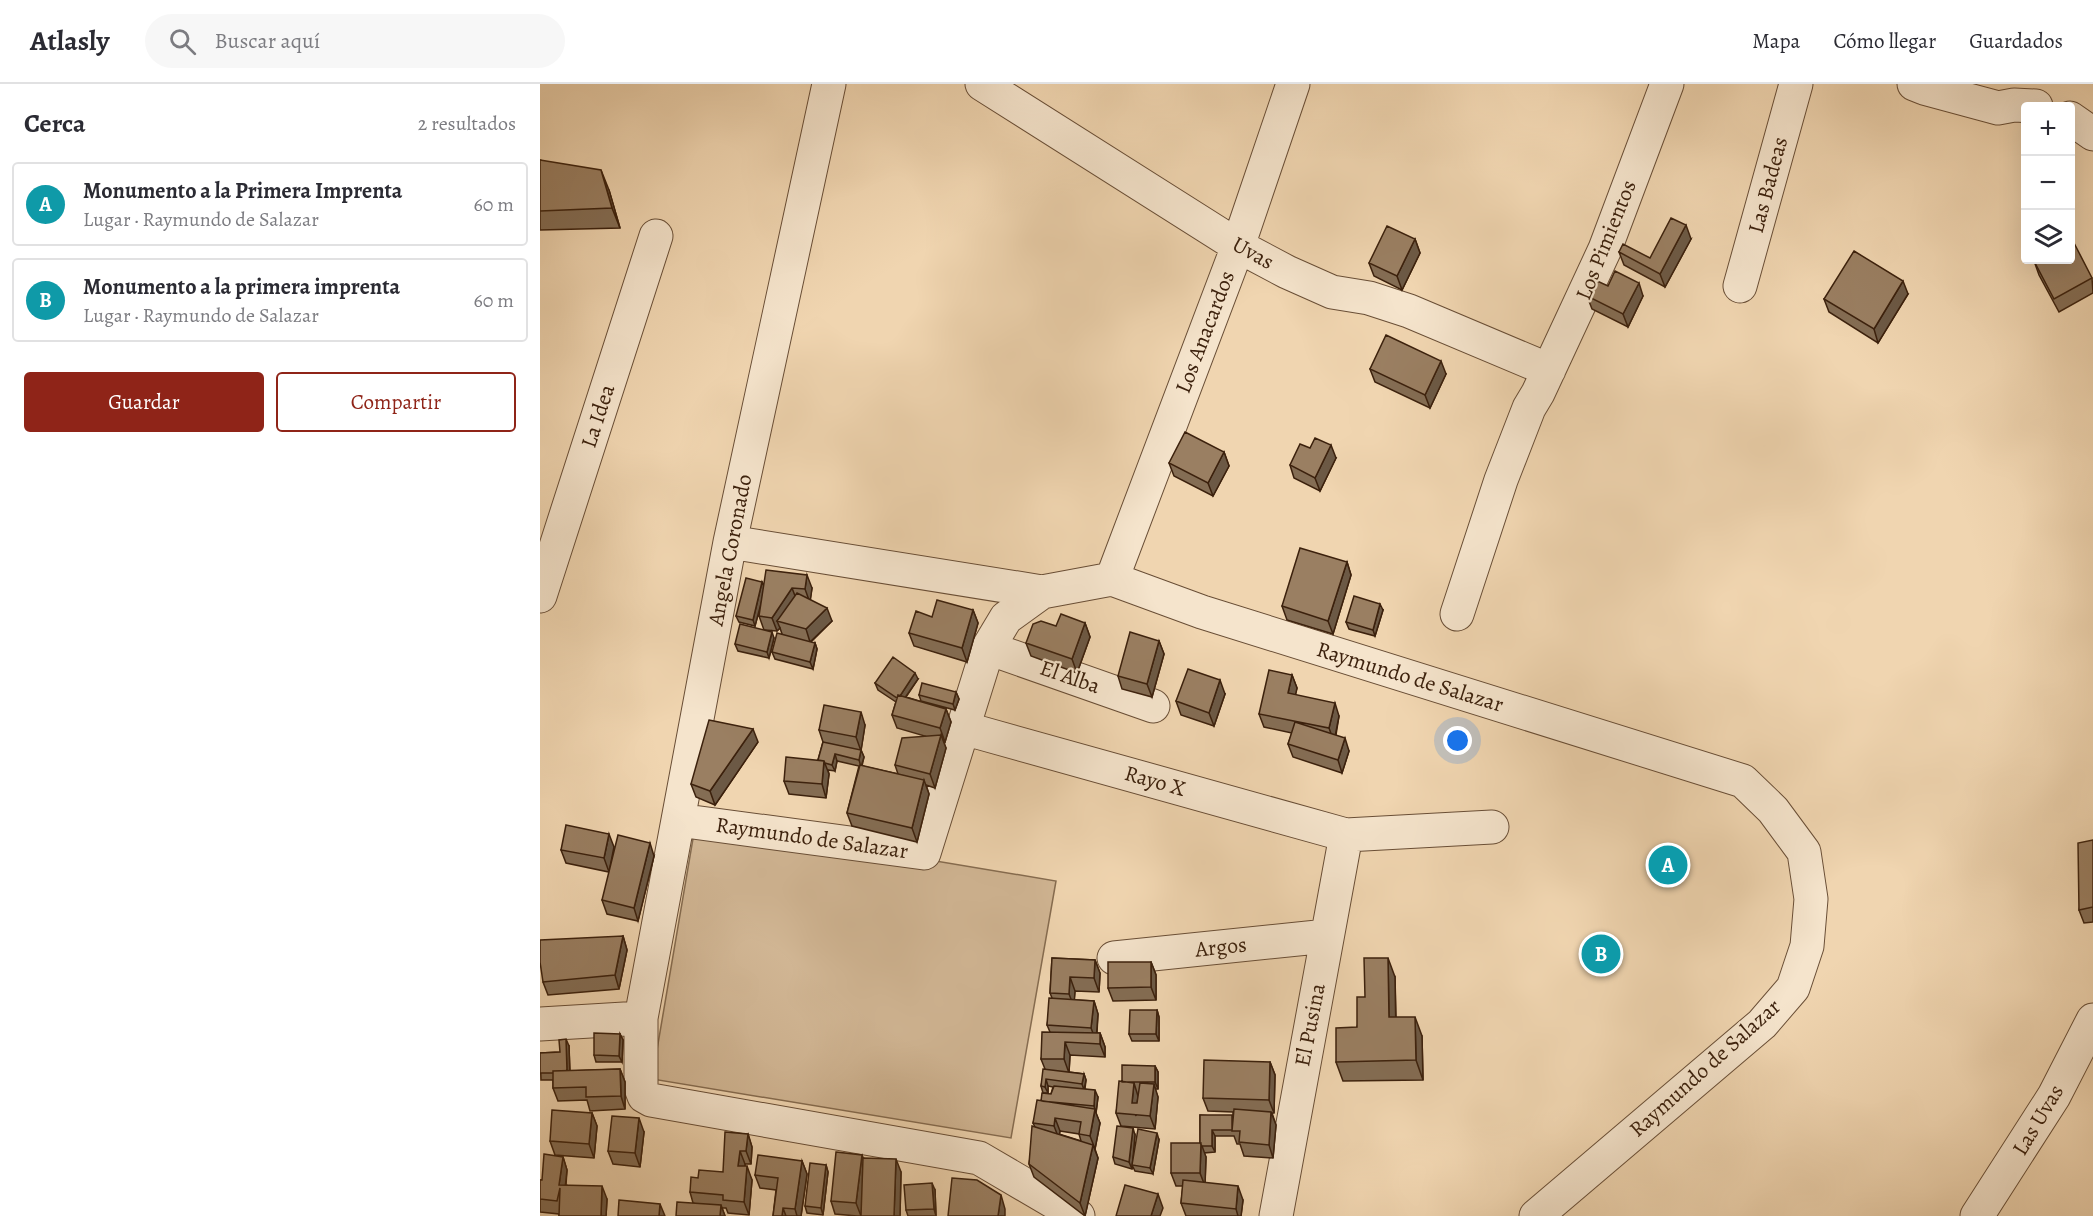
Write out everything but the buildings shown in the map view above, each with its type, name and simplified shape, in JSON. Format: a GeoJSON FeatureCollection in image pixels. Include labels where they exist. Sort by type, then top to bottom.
{"type":"FeatureCollection","features":[{"type":"Feature","properties":{"kind":"street","name":"Angela Coronado"},"geometry":{"type":"LineString","coordinates":[[641,1018],[730,542],[829,84]]}},
{"type":"Feature","properties":{"kind":"street","name":"Uvas"},"geometry":{"type":"LineString","coordinates":[[982,84],[1238,246],[1287,272],[1332,292],[1369,298],[1409,311],[1544,382]]}},
{"type":"Feature","properties":{"kind":"street","name":"Los Anacardos"},"geometry":{"type":"LineString","coordinates":[[1112,579],[1238,246],[1293,84]]}},
{"type":"Feature","properties":{"kind":"street","name":"Los Pimientos"},"geometry":{"type":"LineString","coordinates":[[1457,614],[1501,480],[1529,408],[1544,382],[1605,249],[1667,84]]}},
{"type":"Feature","properties":{"kind":"street","name":"Las Badeas"},"geometry":{"type":"LineString","coordinates":[[1740,286],[1796,84]]}},
{"type":"Feature","properties":{"kind":"street"},"geometry":{"type":"LineString","coordinates":[[1914,84],[1998,108],[2021,105]]}},
{"type":"Feature","properties":{"kind":"street"},"geometry":{"type":"LineString","coordinates":[[2075,121],[2093,134]]}},
{"type":"Feature","properties":{"kind":"street","name":"La Idea"},"geometry":{"type":"LineString","coordinates":[[540,596],[656,236]]}},
{"type":"Feature","properties":{"kind":"street"},"geometry":{"type":"LineString","coordinates":[[730,542],[1042,592]]}},
{"type":"Feature","properties":{"kind":"street","name":"Raymundo de Salazar"},"geometry":{"type":"LineString","coordinates":[[678,820],[924,853],[988,648],[1006,618],[1042,592],[1112,579],[1213,616],[1743,781],[1773,810],[1804,852],[1811,899],[1807,946],[1793,988],[1762,1024],[1536,1216]]}},
{"type":"Feature","properties":{"kind":"street","name":"El Alba"},"geometry":{"type":"LineString","coordinates":[[988,648],[1153,706]]}},
{"type":"Feature","properties":{"kind":"street","name":"Rayo X"},"geometry":{"type":"LineString","coordinates":[[963,728],[1346,835],[1492,827]]}},
{"type":"Feature","properties":{"kind":"street","name":"El Pusina"},"geometry":{"type":"LineString","coordinates":[[1276,1216],[1346,835]]}},
{"type":"Feature","properties":{"kind":"street","name":"Argos"},"geometry":{"type":"LineString","coordinates":[[1114,958],[1327,936]]}},
{"type":"Feature","properties":{"kind":"street"},"geometry":{"type":"LineString","coordinates":[[540,1024],[641,1018],[641,1088],[644,1096],[651,1100],[979,1158],[1078,1216]]}},
{"type":"Feature","properties":{"kind":"street","name":"Las Uvas"},"geometry":{"type":"LineString","coordinates":[[1977,1216],[2054,1096],[2093,1020]]}},
{"type":"Feature","properties":{"kind":"shaded area"},"geometry":{"type":"Polygon","coordinates":[[[696,821],[1056,881],[1011,1138],[652,1079],[696,821]]]}},
{"type":"Feature","properties":{"kind":"place","name":"Monumento a la Primera Imprenta"},"geometry":{"type":"Point","coordinates":[1668,865]}},
{"type":"Feature","properties":{"kind":"place","name":"Monumento a la primera imprenta"},"geometry":{"type":"Point","coordinates":[1601,954]}}]}
